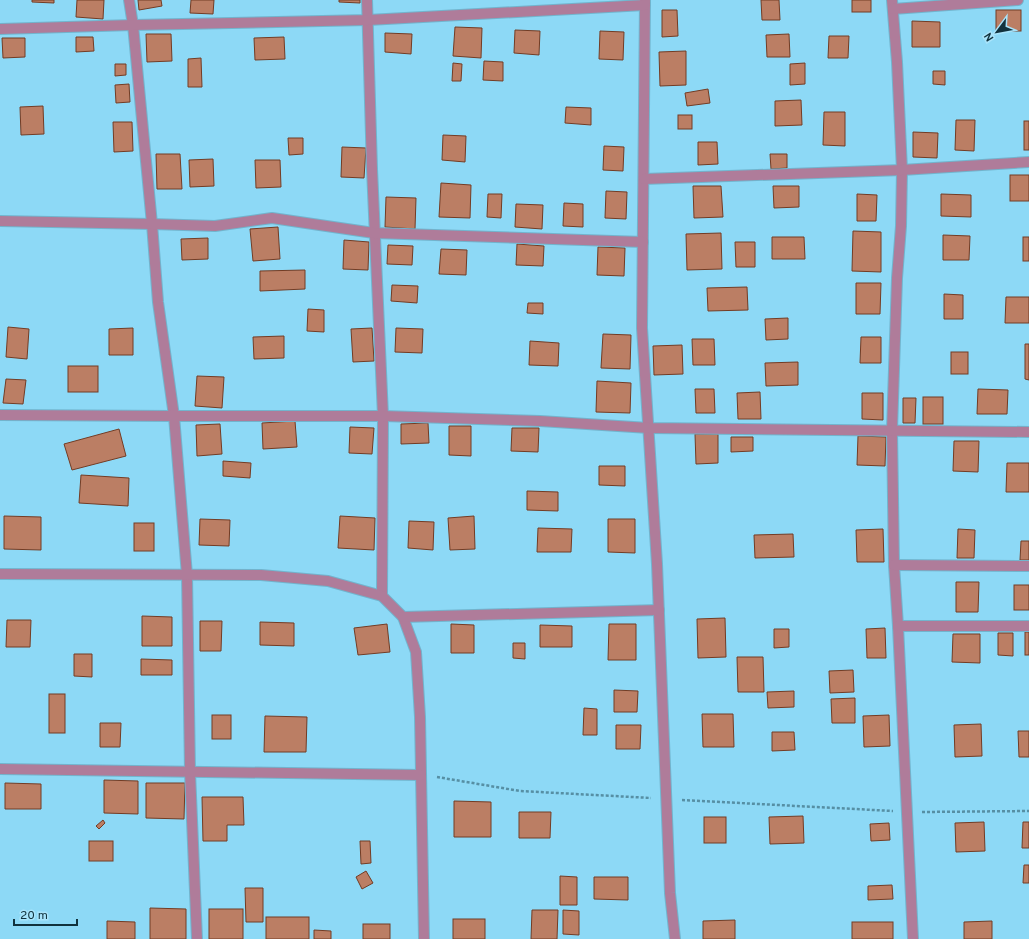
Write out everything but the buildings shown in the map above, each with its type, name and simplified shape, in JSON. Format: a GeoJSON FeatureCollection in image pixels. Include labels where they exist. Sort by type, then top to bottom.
{"type":"FeatureCollection","features":[{"type":"Feature","properties":{"kind":"street"},"geometry":{"type":"LineString","coordinates":[[129,0],[133,25],[158,302],[174,416],[187,575],[190,772],[197,939]]}},
{"type":"Feature","properties":{"kind":"street"},"geometry":{"type":"LineString","coordinates":[[367,0],[374,233],[383,416],[382,596]]}},
{"type":"Feature","properties":{"kind":"street"},"geometry":{"type":"LineString","coordinates":[[913,939],[894,565],[892,430],[902,170],[897,62],[892,4],[1018,0]]}},
{"type":"Feature","properties":{"kind":"street"},"geometry":{"type":"LineString","coordinates":[[0,29],[368,20],[645,2],[642,328],[658,564],[670,893],[675,939]]}},
{"type":"Feature","properties":{"kind":"street"},"geometry":{"type":"LineString","coordinates":[[644,179],[902,170],[1029,162]]}},
{"type":"Feature","properties":{"kind":"street"},"geometry":{"type":"LineString","coordinates":[[0,222],[215,226],[272,218],[374,233],[643,242]]}},
{"type":"Feature","properties":{"kind":"street"},"geometry":{"type":"LineString","coordinates":[[0,415],[383,416],[540,421],[649,428],[1029,432]]}},
{"type":"Feature","properties":{"kind":"street"},"geometry":{"type":"LineString","coordinates":[[894,565],[1029,566]]}},
{"type":"Feature","properties":{"kind":"street"},"geometry":{"type":"LineString","coordinates":[[0,574],[260,575],[328,581],[382,596],[403,617],[416,652],[420,717],[424,939]]}},
{"type":"Feature","properties":{"kind":"street"},"geometry":{"type":"LineString","coordinates":[[403,617],[659,610]]}},
{"type":"Feature","properties":{"kind":"street"},"geometry":{"type":"LineString","coordinates":[[898,626],[1029,626]]}},
{"type":"Feature","properties":{"kind":"street"},"geometry":{"type":"LineString","coordinates":[[0,769],[421,775]]}},
{"type":"Feature","properties":{"kind":"path"},"geometry":{"type":"LineString","coordinates":[[421,775],[520,791],[907,812],[1029,811]]}}]}
